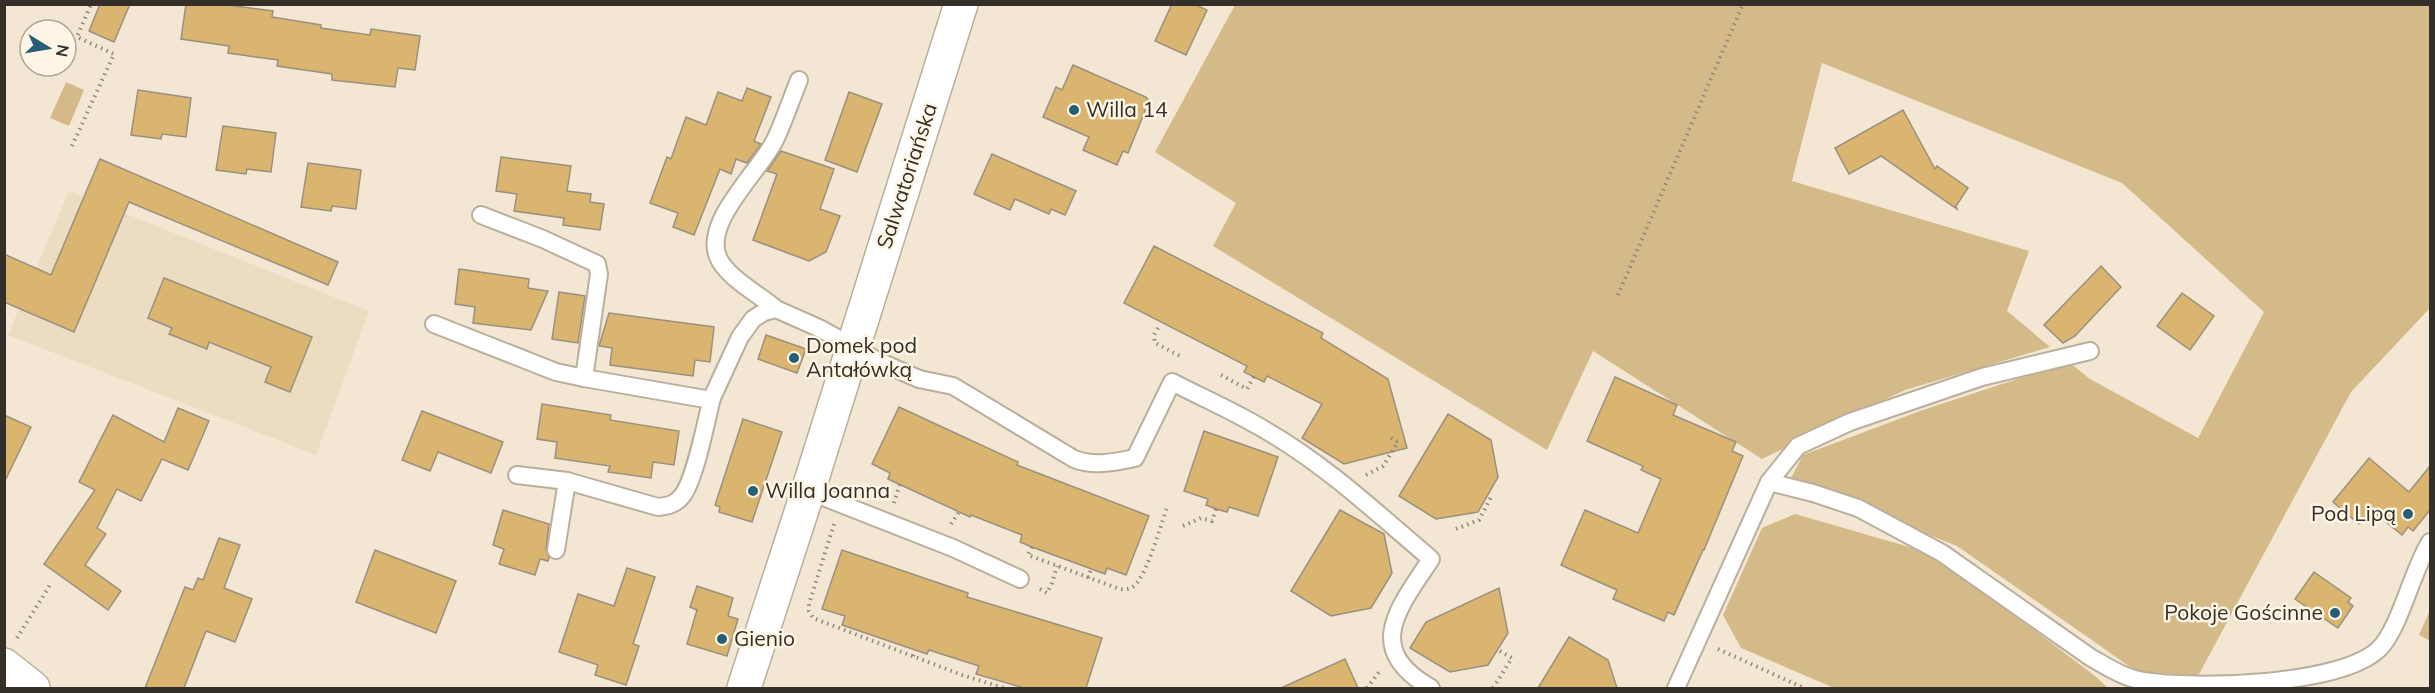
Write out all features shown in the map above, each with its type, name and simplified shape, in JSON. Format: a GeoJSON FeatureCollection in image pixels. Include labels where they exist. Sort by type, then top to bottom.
{"type":"FeatureCollection","features":[{"type":"Feature","properties":{"kind":"street","name":"Salwatoriańska"},"geometry":{"type":"LineString","coordinates":[[744,688],[961,4]]}},
{"type":"Feature","properties":{"kind":"street"},"geometry":{"type":"LineString","coordinates":[[10,653],[33,688]]}},
{"type":"Feature","properties":{"kind":"lane"},"geometry":{"type":"LineString","coordinates":[[799,80],[775,141],[717,228],[717,254],[728,272],[776,309],[798,318],[876,360],[919,379],[953,386],[1085,464],[1135,458],[1172,382],[1265,429],[1328,473],[1431,559],[1401,605],[1393,626],[1391,642],[1393,651],[1404,668],[1416,680],[1431,688]]}},
{"type":"Feature","properties":{"kind":"lane"},"geometry":{"type":"LineString","coordinates":[[481,215],[543,239],[597,264],[599,274],[584,378]]}},
{"type":"Feature","properties":{"kind":"lane"},"geometry":{"type":"LineString","coordinates":[[516,475],[567,481],[658,507],[670,506],[682,496],[690,480],[712,398],[740,337],[753,319],[764,312],[776,309]]}},
{"type":"Feature","properties":{"kind":"lane"},"geometry":{"type":"LineString","coordinates":[[434,324],[556,372],[711,400],[712,398]]}},
{"type":"Feature","properties":{"kind":"lane"},"geometry":{"type":"LineString","coordinates":[[1676,688],[1769,482],[1798,446],[1850,422],[1982,377],[2090,351]]}},
{"type":"Feature","properties":{"kind":"lane"},"geometry":{"type":"LineString","coordinates":[[556,550],[567,481]]}},
{"type":"Feature","properties":{"kind":"lane"},"geometry":{"type":"LineString","coordinates":[[1769,482],[1858,508],[1932,547],[2090,657],[2115,671],[2142,681],[2198,685],[2285,679],[2335,669],[2371,655],[2387,640],[2421,556],[2430,542]]}},
{"type":"Feature","properties":{"kind":"lane"},"geometry":{"type":"LineString","coordinates":[[808,491],[953,548],[1020,579]]}},
{"type":"Feature","properties":{"kind":"path"},"geometry":{"type":"LineString","coordinates":[[72,147],[114,54],[77,37],[91,4]]}},
{"type":"Feature","properties":{"kind":"path"},"geometry":{"type":"LineString","coordinates":[[1618,295],[1743,4]]}},
{"type":"Feature","properties":{"kind":"path"},"geometry":{"type":"LineString","coordinates":[[1158,327],[1154,335],[1155,343],[1180,356]]}},
{"type":"Feature","properties":{"kind":"path"},"geometry":{"type":"LineString","coordinates":[[1221,375],[1247,389],[1254,376]]}},
{"type":"Feature","properties":{"kind":"path"},"geometry":{"type":"LineString","coordinates":[[1363,476],[1383,466],[1398,442],[1391,438]]}},
{"type":"Feature","properties":{"kind":"path"},"geometry":{"type":"LineString","coordinates":[[1456,529],[1479,520],[1491,497],[1488,496]]}},
{"type":"Feature","properties":{"kind":"path"},"geometry":{"type":"LineString","coordinates":[[1032,547],[1029,555],[1088,578],[1121,589],[1134,586],[1142,574],[1168,505]]}},
{"type":"Feature","properties":{"kind":"path"},"geometry":{"type":"LineString","coordinates":[[854,509],[846,519],[836,519],[809,604],[809,611],[813,618],[1004,688]]}},
{"type":"Feature","properties":{"kind":"path"},"geometry":{"type":"LineString","coordinates":[[1183,526],[1201,518],[1212,521],[1216,509]]}},
{"type":"Feature","properties":{"kind":"path"},"geometry":{"type":"LineString","coordinates":[[1088,578],[1091,568]]}},
{"type":"Feature","properties":{"kind":"path"},"geometry":{"type":"LineString","coordinates":[[10,653],[50,585]]}},
{"type":"Feature","properties":{"kind":"path"},"geometry":{"type":"LineString","coordinates":[[1698,640],[1804,688]]}},
{"type":"Feature","properties":{"kind":"path"},"geometry":{"type":"LineString","coordinates":[[913,656],[915,650]]}},
{"type":"Feature","properties":{"kind":"path"},"geometry":{"type":"LineString","coordinates":[[1493,688],[1512,658],[1498,650]]}},
{"type":"Feature","properties":{"kind":"path"},"geometry":{"type":"LineString","coordinates":[[987,683],[988,678]]}},
{"type":"Feature","properties":{"kind":"shaded area"},"geometry":{"type":"Polygon","coordinates":[[[1235,5],[2430,5],[2430,308],[2351,392],[2198,676],[2136,671],[1957,546],[1790,480],[1803,455],[1920,411],[2069,362],[2090,379],[2198,438],[2264,312],[2122,183],[1822,63],[1792,181],[2029,251],[2007,311],[2050,347],[1905,390],[1762,459],[1593,351],[1547,450],[1213,246],[1236,203],[1155,152],[1235,5]]]}},
{"type":"Feature","properties":{"kind":"shaded area"},"geometry":{"type":"Polygon","coordinates":[[[66,82],[84,90],[69,126],[50,118],[66,82]]]}},
{"type":"Feature","properties":{"kind":"shaded area"},"geometry":{"type":"Polygon","coordinates":[[[69,191],[369,311],[316,455],[8,335],[69,191]]]}},
{"type":"Feature","properties":{"kind":"shaded area"},"geometry":{"type":"Polygon","coordinates":[[[1795,514],[1934,554],[2108,688],[1834,688],[1741,648],[1723,615],[1762,528],[1795,514]]]}},
{"type":"Feature","properties":{"kind":"shaded area"},"geometry":{"type":"Polygon","coordinates":[[[2430,610],[2430,641],[2419,635],[2430,610]]]}},
{"type":"Feature","properties":{"kind":"building"},"geometry":{"type":"Polygon","coordinates":[[[100,4],[130,4],[114,42],[89,31],[100,4]]]}},
{"type":"Feature","properties":{"kind":"building"},"geometry":{"type":"Polygon","coordinates":[[[186,4],[220,4],[273,11],[272,17],[321,25],[321,28],[370,35],[371,29],[420,36],[415,70],[398,68],[395,87],[332,80],[332,74],[277,66],[278,60],[228,53],[229,46],[181,39],[186,4]]]}},
{"type":"Feature","properties":{"kind":"building"},"geometry":{"type":"Polygon","coordinates":[[[1172,4],[1194,4],[1207,10],[1186,55],[1155,41],[1172,4]]]}},
{"type":"Feature","properties":{"kind":"building"},"geometry":{"type":"Polygon","coordinates":[[[1073,65],[1146,97],[1149,101],[1128,153],[1123,151],[1117,165],[1083,150],[1089,137],[1043,117],[1056,87],[1062,90],[1073,65]]]}},
{"type":"Feature","properties":{"kind":"building"},"geometry":{"type":"Polygon","coordinates":[[[747,88],[771,97],[754,141],[761,144],[747,163],[736,159],[731,174],[720,169],[694,235],[673,227],[678,213],[650,203],[667,157],[671,159],[686,117],[706,125],[718,92],[742,101],[747,88]]]}},
{"type":"Feature","properties":{"kind":"building"},"geometry":{"type":"Polygon","coordinates":[[[138,90],[191,98],[186,137],[162,134],[161,139],[131,135],[138,90]]]}},
{"type":"Feature","properties":{"kind":"building"},"geometry":{"type":"Polygon","coordinates":[[[849,92],[882,104],[857,172],[825,160],[849,92]]]}},
{"type":"Feature","properties":{"kind":"building"},"geometry":{"type":"Polygon","coordinates":[[[1903,110],[1935,169],[1937,166],[1968,188],[1956,206],[1957,209],[1881,156],[1849,174],[1835,148],[1903,110]]]}},
{"type":"Feature","properties":{"kind":"building"},"geometry":{"type":"Polygon","coordinates":[[[223,126],[276,133],[271,172],[247,169],[246,174],[216,170],[223,126]]]}},
{"type":"Feature","properties":{"kind":"building"},"geometry":{"type":"Polygon","coordinates":[[[781,151],[834,169],[820,209],[840,216],[826,252],[809,261],[753,240],[777,174],[767,171],[781,151]]]}},
{"type":"Feature","properties":{"kind":"building"},"geometry":{"type":"Polygon","coordinates":[[[992,154],[1076,191],[1065,215],[1051,209],[1049,214],[1015,199],[1010,210],[974,194],[992,154]]]}},
{"type":"Feature","properties":{"kind":"building"},"geometry":{"type":"Polygon","coordinates":[[[501,157],[571,166],[567,191],[591,194],[590,202],[604,204],[600,230],[563,225],[564,218],[514,211],[517,194],[496,191],[501,157]]]}},
{"type":"Feature","properties":{"kind":"building"},"geometry":{"type":"Polygon","coordinates":[[[100,159],[338,262],[328,285],[129,202],[74,332],[4,302],[4,254],[51,275],[100,159]]]}},
{"type":"Feature","properties":{"kind":"building"},"geometry":{"type":"Polygon","coordinates":[[[308,163],[361,170],[356,209],[332,206],[331,211],[301,207],[308,163]]]}},
{"type":"Feature","properties":{"kind":"building"},"geometry":{"type":"Polygon","coordinates":[[[1154,246],[1323,333],[1321,338],[1388,379],[1407,448],[1344,464],[1302,438],[1322,404],[1267,376],[1264,382],[1244,372],[1247,366],[1124,303],[1154,246]]]}},
{"type":"Feature","properties":{"kind":"building"},"geometry":{"type":"Polygon","coordinates":[[[2101,266],[2121,287],[2075,336],[2063,343],[2044,325],[2101,266]]]}},
{"type":"Feature","properties":{"kind":"building"},"geometry":{"type":"Polygon","coordinates":[[[459,269],[529,279],[528,288],[548,291],[531,330],[473,323],[475,307],[455,304],[459,269]]]}},
{"type":"Feature","properties":{"kind":"building"},"geometry":{"type":"Polygon","coordinates":[[[164,278],[312,337],[290,392],[265,382],[271,367],[209,342],[207,349],[169,334],[172,328],[148,318],[164,278]]]}},
{"type":"Feature","properties":{"kind":"building"},"geometry":{"type":"Polygon","coordinates":[[[559,292],[585,296],[578,343],[552,339],[559,292]]]}},
{"type":"Feature","properties":{"kind":"building"},"geometry":{"type":"Polygon","coordinates":[[[2182,293],[2214,316],[2190,350],[2157,326],[2182,293]]]}},
{"type":"Feature","properties":{"kind":"building"},"geometry":{"type":"Polygon","coordinates":[[[609,313],[714,327],[710,362],[695,360],[693,376],[610,365],[612,348],[599,346],[609,313]]]}},
{"type":"Feature","properties":{"kind":"building"},"geometry":{"type":"Polygon","coordinates":[[[766,335],[806,349],[797,373],[758,359],[766,335]]]}},
{"type":"Feature","properties":{"kind":"building"},"geometry":{"type":"Polygon","coordinates":[[[1615,377],[1677,405],[1673,415],[1736,442],[1732,451],[1743,456],[1674,615],[1668,612],[1664,621],[1613,599],[1617,590],[1561,565],[1585,510],[1638,533],[1661,479],[1641,470],[1643,466],[1587,441],[1615,377]]]}},
{"type":"Feature","properties":{"kind":"building"},"geometry":{"type":"Polygon","coordinates":[[[542,404],[611,415],[610,420],[679,431],[674,465],[653,462],[651,478],[608,472],[610,466],[555,458],[557,442],[537,439],[542,404]]]}},
{"type":"Feature","properties":{"kind":"building"},"geometry":{"type":"Polygon","coordinates":[[[899,407],[1018,462],[1017,465],[1149,516],[1126,575],[1107,568],[1105,574],[1032,547],[1020,542],[1022,535],[971,515],[970,517],[888,479],[890,473],[872,464],[899,407]]]}},
{"type":"Feature","properties":{"kind":"building"},"geometry":{"type":"Polygon","coordinates":[[[178,408],[209,421],[188,470],[162,459],[141,501],[117,489],[97,528],[106,534],[85,565],[121,591],[108,610],[44,564],[95,490],[79,482],[113,415],[164,442],[178,408]]]}},
{"type":"Feature","properties":{"kind":"building"},"geometry":{"type":"Polygon","coordinates":[[[422,411],[503,442],[491,473],[438,452],[430,471],[402,460],[422,411]]]}},
{"type":"Feature","properties":{"kind":"building"},"geometry":{"type":"Polygon","coordinates":[[[1448,414],[1491,440],[1498,477],[1478,512],[1436,519],[1399,496],[1448,414]]]}},
{"type":"Feature","properties":{"kind":"building"},"geometry":{"type":"Polygon","coordinates":[[[4,415],[31,427],[4,483],[4,415]]]}},
{"type":"Feature","properties":{"kind":"building"},"geometry":{"type":"Polygon","coordinates":[[[743,419],[782,432],[752,522],[719,512],[720,507],[715,505],[743,419]]]}},
{"type":"Feature","properties":{"kind":"building"},"geometry":{"type":"Polygon","coordinates":[[[1204,431],[1278,457],[1258,516],[1229,507],[1227,512],[1216,509],[1206,505],[1208,499],[1184,491],[1204,431]]]}},
{"type":"Feature","properties":{"kind":"building"},"geometry":{"type":"Polygon","coordinates":[[[2369,458],[2409,492],[2430,466],[2430,510],[2413,531],[2408,527],[2402,535],[2371,510],[2359,524],[2333,502],[2369,458]]]}},
{"type":"Feature","properties":{"kind":"building"},"geometry":{"type":"Polygon","coordinates":[[[503,510],[549,524],[546,549],[549,558],[548,561],[540,559],[535,575],[499,564],[504,549],[493,545],[503,510]]]}},
{"type":"Feature","properties":{"kind":"building"},"geometry":{"type":"Polygon","coordinates":[[[1340,510],[1384,534],[1392,573],[1371,608],[1331,616],[1291,591],[1340,510]]]}},
{"type":"Feature","properties":{"kind":"building"},"geometry":{"type":"Polygon","coordinates":[[[219,538],[240,545],[224,588],[252,599],[235,642],[206,631],[184,688],[145,688],[185,587],[193,590],[198,578],[203,580],[219,538]]]}},
{"type":"Feature","properties":{"kind":"building"},"geometry":{"type":"Polygon","coordinates":[[[375,550],[456,581],[436,633],[356,602],[375,550]]]}},
{"type":"Feature","properties":{"kind":"building"},"geometry":{"type":"Polygon","coordinates":[[[842,550],[968,593],[967,597],[1102,638],[1086,688],[1024,688],[976,674],[979,666],[929,650],[927,654],[842,625],[845,616],[822,609],[842,550]]]}},
{"type":"Feature","properties":{"kind":"building"},"geometry":{"type":"Polygon","coordinates":[[[627,568],[655,577],[633,644],[639,646],[626,685],[595,675],[598,665],[559,652],[578,594],[614,606],[627,568]]]}},
{"type":"Feature","properties":{"kind":"building"},"geometry":{"type":"Polygon","coordinates":[[[2314,572],[2351,598],[2348,602],[2353,606],[2338,628],[2295,599],[2314,572]]]}},
{"type":"Feature","properties":{"kind":"building"},"geometry":{"type":"Polygon","coordinates":[[[697,586],[733,598],[728,616],[738,619],[727,656],[687,644],[697,610],[690,607],[697,586]]]}},
{"type":"Feature","properties":{"kind":"building"},"geometry":{"type":"Polygon","coordinates":[[[1499,588],[1508,633],[1488,665],[1450,672],[1410,648],[1426,622],[1499,588]]]}},
{"type":"Feature","properties":{"kind":"building"},"geometry":{"type":"Polygon","coordinates":[[[1569,637],[1608,660],[1617,688],[1538,688],[1569,637]]]}},
{"type":"Feature","properties":{"kind":"building"},"geometry":{"type":"Polygon","coordinates":[[[1345,659],[1358,688],[1281,688],[1345,659]]]}},
{"type":"Feature","properties":{"kind":"place","name":"Willa 14"},"geometry":{"type":"Point","coordinates":[1074,110]}},
{"type":"Feature","properties":{"kind":"place","name":"Domek pod Antałówką"},"geometry":{"type":"Point","coordinates":[794,358]}},
{"type":"Feature","properties":{"kind":"place","name":"Willa Joanna"},"geometry":{"type":"Point","coordinates":[753,491]}},
{"type":"Feature","properties":{"kind":"place","name":"Pod Lipą"},"geometry":{"type":"Point","coordinates":[2408,514]}},
{"type":"Feature","properties":{"kind":"place","name":"Pokoje Gościnne"},"geometry":{"type":"Point","coordinates":[2335,613]}},
{"type":"Feature","properties":{"kind":"place","name":"Gienio"},"geometry":{"type":"Point","coordinates":[722,639]}}]}
